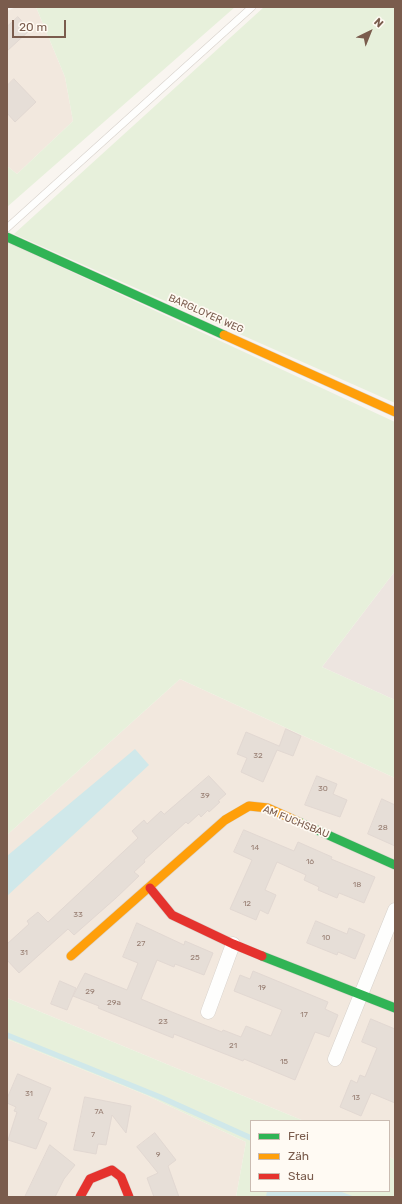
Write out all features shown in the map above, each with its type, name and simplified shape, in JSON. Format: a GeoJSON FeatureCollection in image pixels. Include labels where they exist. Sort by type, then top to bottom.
{"type":"FeatureCollection","features":[{"type":"Feature","properties":{"kind":"street","name":"BARGLOYER WEG"},"geometry":{"type":"LineString","coordinates":[[7,237],[395,412]]}},
{"type":"Feature","properties":{"kind":"street","name":"AM FUCHSBAU"},"geometry":{"type":"LineString","coordinates":[[71,956],[150,888],[225,820],[249,806],[268,808],[395,865]]}},
{"type":"Feature","properties":{"kind":"street"},"geometry":{"type":"LineString","coordinates":[[150,888],[172,914],[233,944],[361,996],[395,1008]]}},
{"type":"Feature","properties":{"kind":"street"},"geometry":{"type":"LineString","coordinates":[[335,1058],[395,910]]}},
{"type":"Feature","properties":{"kind":"street"},"geometry":{"type":"LineString","coordinates":[[208,1012],[233,944]]}},
{"type":"Feature","properties":{"kind":"street"},"geometry":{"type":"LineString","coordinates":[[80,1197],[90,1179],[112,1170],[121,1177],[129,1197]]}},
{"type":"Feature","properties":{"kind":"lane"},"geometry":{"type":"LineString","coordinates":[[7,228],[252,7]]}},
{"type":"Feature","properties":{"kind":"shaded area"},"geometry":{"type":"Polygon","coordinates":[[[16,7],[36,7],[65,77],[73,121],[17,174],[7,166],[7,11],[16,7]]]}},
{"type":"Feature","properties":{"kind":"shaded area"},"geometry":{"type":"Polygon","coordinates":[[[395,571],[395,700],[322,667],[395,571]]]}},
{"type":"Feature","properties":{"kind":"shaded area"},"geometry":{"type":"Polygon","coordinates":[[[180,679],[395,778],[395,1160],[390,1158],[390,1120],[302,1120],[7,998],[7,835],[180,679]]]}},
{"type":"Feature","properties":{"kind":"shaded area"},"geometry":{"type":"Polygon","coordinates":[[[7,1039],[146,1095],[246,1142],[236,1197],[7,1197],[7,1039]]]}},
{"type":"Feature","properties":{"kind":"green space"},"geometry":{"type":"Polygon","coordinates":[[[36,7],[235,7],[7,207],[7,166],[17,174],[73,121],[65,77],[36,7]]]}},
{"type":"Feature","properties":{"kind":"green space"},"geometry":{"type":"Polygon","coordinates":[[[264,7],[395,7],[395,403],[14,234],[264,7]]]}},
{"type":"Feature","properties":{"kind":"green space"},"geometry":{"type":"Polygon","coordinates":[[[7,242],[395,422],[395,571],[322,667],[395,700],[395,778],[180,679],[7,835],[7,242]]]}},
{"type":"Feature","properties":{"kind":"green space"},"geometry":{"type":"Polygon","coordinates":[[[7,998],[302,1120],[250,1120],[250,1192],[390,1192],[390,1158],[395,1160],[395,1197],[236,1197],[246,1142],[146,1095],[7,1039],[7,998]]]}},
{"type":"Feature","properties":{"kind":"water"},"geometry":{"type":"Polygon","coordinates":[[[135,749],[149,765],[7,896],[7,856],[135,749]]]}},
{"type":"Feature","properties":{"kind":"water"},"geometry":{"type":"Polygon","coordinates":[[[267,1192],[342,1192],[355,1197],[266,1197],[267,1192]]]}},
{"type":"Feature","properties":{"kind":"building"},"geometry":{"type":"Polygon","coordinates":[[[18,17],[30,30],[7,51],[7,27],[18,17]]]}},
{"type":"Feature","properties":{"kind":"building"},"geometry":{"type":"Polygon","coordinates":[[[14,79],[36,102],[15,122],[7,113],[7,86],[14,79]]]}},
{"type":"Feature","properties":{"kind":"building"},"geometry":{"type":"Polygon","coordinates":[[[286,729],[301,736],[293,756],[277,750],[263,782],[241,772],[247,758],[237,754],[246,732],[279,746],[286,729]]]}},
{"type":"Feature","properties":{"kind":"building"},"geometry":{"type":"Polygon","coordinates":[[[209,776],[226,794],[218,801],[220,802],[201,817],[199,814],[188,824],[186,822],[144,860],[145,862],[134,872],[139,876],[116,898],[74,935],[68,929],[19,973],[7,960],[7,944],[29,924],[27,921],[38,912],[48,922],[138,838],[132,831],[144,820],[147,824],[161,811],[164,814],[209,776]]]}},
{"type":"Feature","properties":{"kind":"building"},"geometry":{"type":"Polygon","coordinates":[[[317,776],[337,784],[333,794],[347,800],[340,817],[305,805],[317,776]]]}},
{"type":"Feature","properties":{"kind":"building"},"geometry":{"type":"Polygon","coordinates":[[[382,799],[395,805],[395,846],[368,834],[382,799]]]}},
{"type":"Feature","properties":{"kind":"building"},"geometry":{"type":"Polygon","coordinates":[[[244,830],[294,851],[298,842],[332,857],[331,859],[375,877],[364,903],[339,893],[337,898],[318,890],[319,887],[304,880],[306,875],[277,862],[265,890],[276,895],[268,914],[260,910],[256,920],[230,909],[252,860],[234,852],[244,830]]]}},
{"type":"Feature","properties":{"kind":"building"},"geometry":{"type":"Polygon","coordinates":[[[316,921],[347,934],[349,928],[365,935],[355,959],[338,952],[337,955],[307,943],[316,921]]]}},
{"type":"Feature","properties":{"kind":"building"},"geometry":{"type":"Polygon","coordinates":[[[137,923],[184,945],[185,941],[213,953],[204,975],[175,964],[174,967],[157,960],[141,999],[222,1032],[223,1030],[241,1037],[246,1026],[271,1036],[282,1010],[234,991],[240,975],[250,979],[253,971],[328,1002],[325,1009],[338,1015],[329,1037],[315,1032],[295,1080],[244,1059],[243,1061],[174,1034],[173,1038],[98,1008],[99,1006],[73,996],[85,973],[127,990],[138,963],[123,957],[137,923]]]}},
{"type":"Feature","properties":{"kind":"building"},"geometry":{"type":"Polygon","coordinates":[[[60,981],[76,988],[67,1010],[51,1004],[60,981]]]}},
{"type":"Feature","properties":{"kind":"building"},"geometry":{"type":"Polygon","coordinates":[[[371,1019],[395,1029],[395,1103],[371,1093],[361,1116],[340,1107],[351,1080],[357,1083],[360,1075],[365,1077],[377,1048],[362,1042],[371,1019]]]}},
{"type":"Feature","properties":{"kind":"building"},"geometry":{"type":"Polygon","coordinates":[[[18,1074],[51,1088],[38,1119],[47,1123],[36,1149],[8,1140],[17,1112],[14,1111],[16,1107],[7,1103],[7,1099],[18,1074]]]}},
{"type":"Feature","properties":{"kind":"building"},"geometry":{"type":"Polygon","coordinates":[[[85,1097],[131,1106],[126,1133],[112,1115],[106,1145],[98,1144],[96,1154],[74,1150],[85,1097]]]}},
{"type":"Feature","properties":{"kind":"building"},"geometry":{"type":"Polygon","coordinates":[[[155,1133],[176,1160],[168,1166],[179,1197],[154,1197],[147,1178],[158,1173],[137,1147],[155,1133]]]}},
{"type":"Feature","properties":{"kind":"building"},"geometry":{"type":"Polygon","coordinates":[[[50,1145],[75,1165],[64,1179],[55,1197],[25,1197],[50,1145]]]}},
{"type":"Feature","properties":{"kind":"waterway"},"geometry":{"type":"LineString","coordinates":[[7,1035],[160,1097],[250,1138]]}},
{"type":"Feature","properties":{"kind":"traffic: fast"},"geometry":{"type":"LineString","coordinates":[[7,237],[224,335]]}},
{"type":"Feature","properties":{"kind":"traffic: fast"},"geometry":{"type":"LineString","coordinates":[[299,822],[395,865]]}},
{"type":"Feature","properties":{"kind":"traffic: fast"},"geometry":{"type":"LineString","coordinates":[[262,956],[395,1008]]}},
{"type":"Feature","properties":{"kind":"traffic: slow"},"geometry":{"type":"LineString","coordinates":[[224,335],[395,412]]}},
{"type":"Feature","properties":{"kind":"traffic: slow"},"geometry":{"type":"LineString","coordinates":[[71,956],[225,820],[249,806],[268,808],[299,822]]}},
{"type":"Feature","properties":{"kind":"traffic: jam"},"geometry":{"type":"LineString","coordinates":[[150,888],[172,915],[262,956]]}},
{"type":"Feature","properties":{"kind":"traffic: jam"},"geometry":{"type":"LineString","coordinates":[[80,1197],[90,1179],[112,1170],[121,1177],[129,1197]]}}]}
